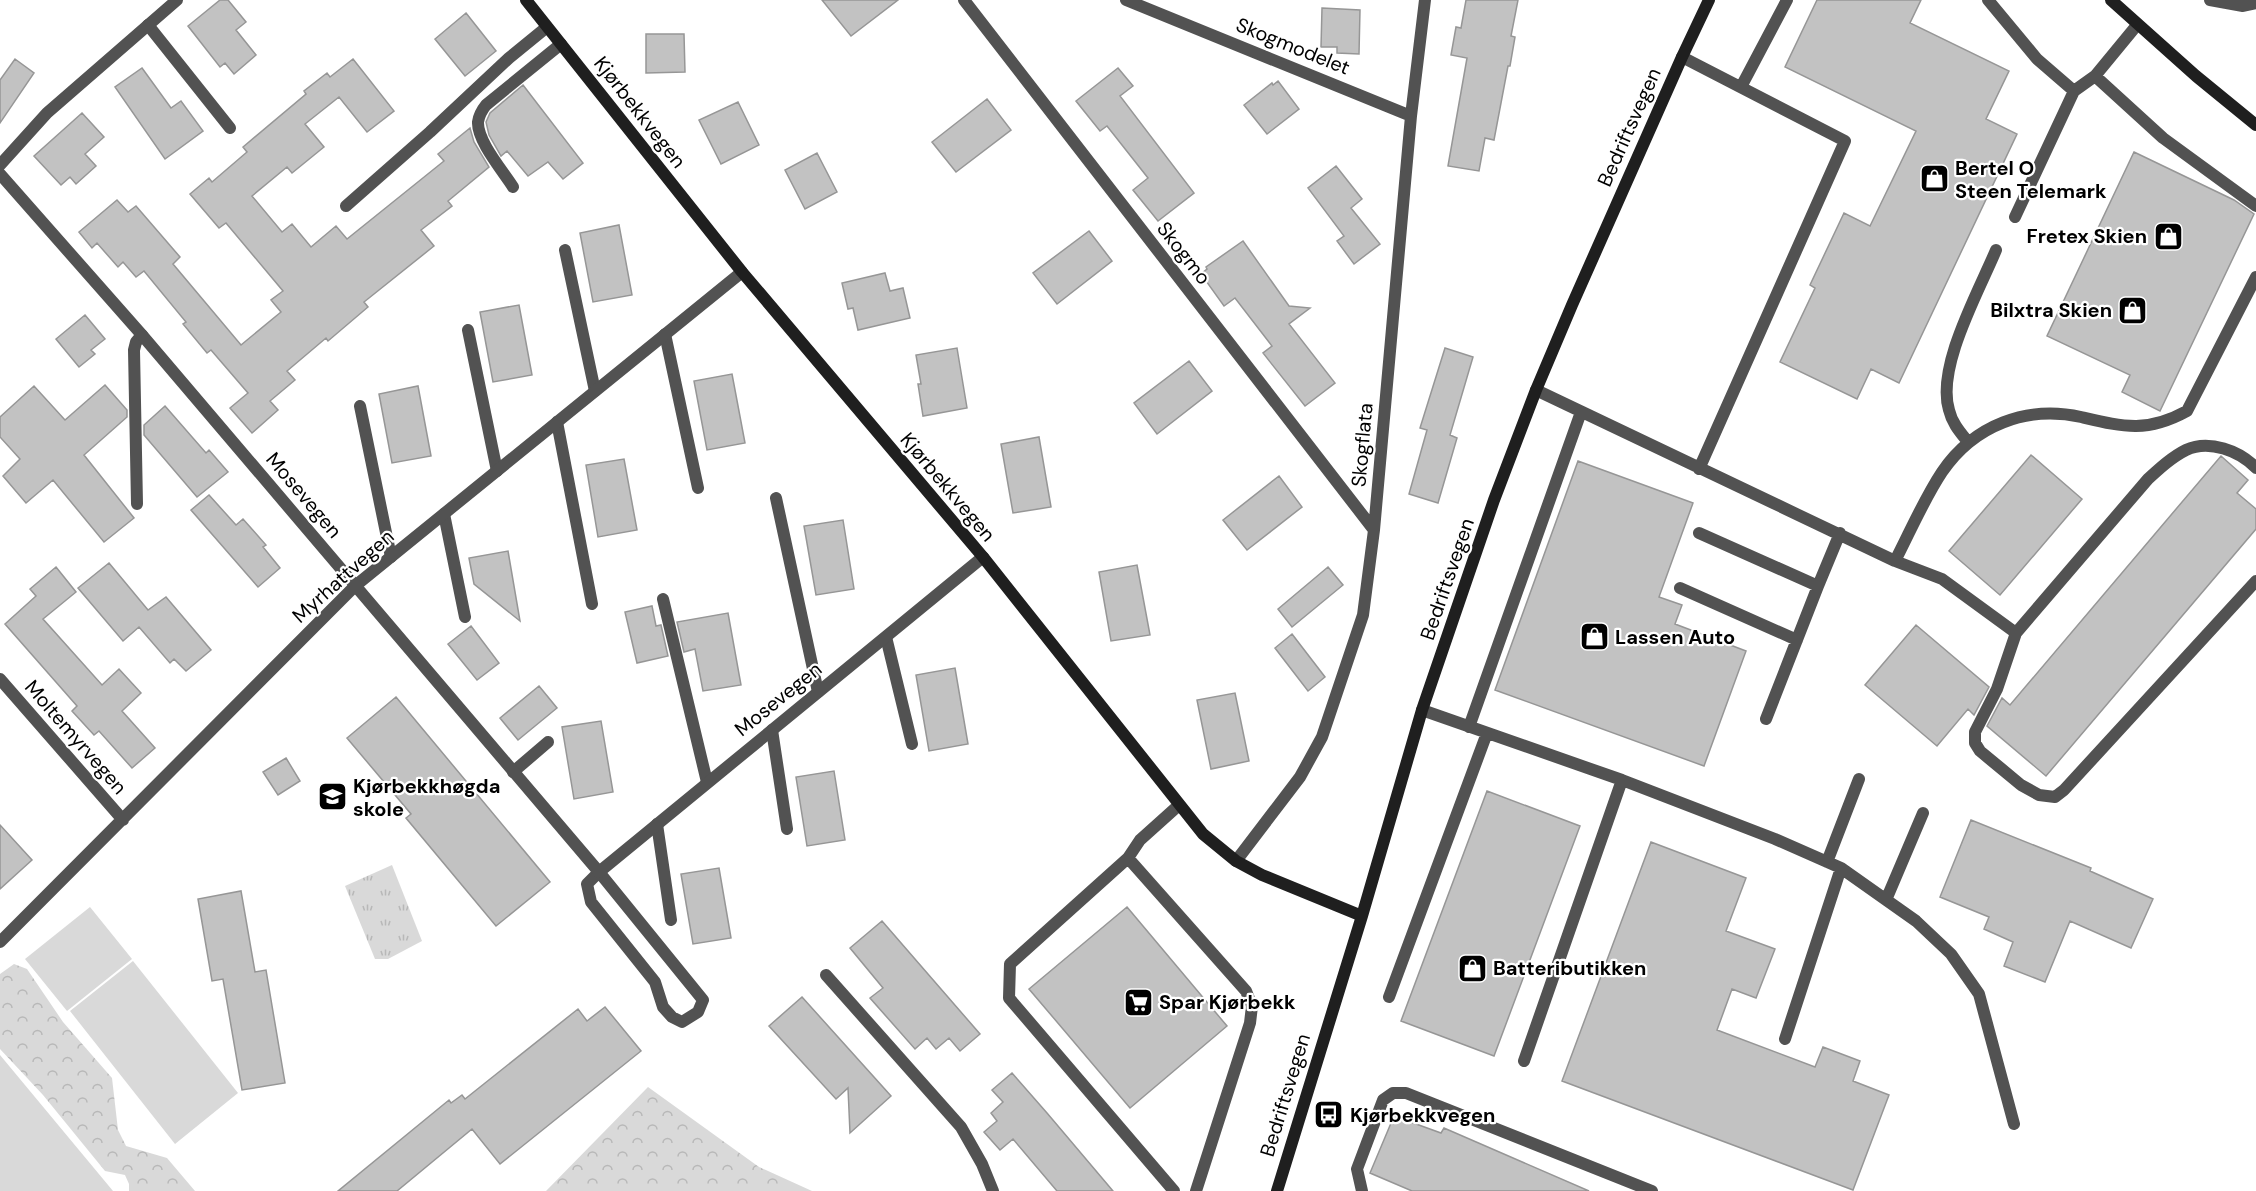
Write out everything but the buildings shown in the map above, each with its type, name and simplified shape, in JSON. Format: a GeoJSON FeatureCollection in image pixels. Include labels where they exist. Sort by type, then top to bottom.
{"type":"FeatureCollection","features":[{"type":"Feature","properties":{"kind":"street"},"geometry":{"type":"LineString","coordinates":[[0,165],[47,113],[177,0]]}},
{"type":"Feature","properties":{"kind":"street","name":"Kjørbekkvegen"},"geometry":{"type":"LineString","coordinates":[[526,0],[742,272],[982,557],[1203,834],[1236,861],[1271,879],[1362,916]]}},
{"type":"Feature","properties":{"kind":"street","name":"Skogmo"},"geometry":{"type":"LineString","coordinates":[[964,0],[1374,530]]}},
{"type":"Feature","properties":{"kind":"street","name":"Skogmodelet"},"geometry":{"type":"LineString","coordinates":[[1126,0],[1411,116]]}},
{"type":"Feature","properties":{"kind":"street","name":"Skogflata"},"geometry":{"type":"LineString","coordinates":[[1236,861],[1300,777],[1322,737],[1363,615],[1374,530],[1411,116],[1425,0]]}},
{"type":"Feature","properties":{"kind":"street","name":"Bedriftsvegen"},"geometry":{"type":"LineString","coordinates":[[1277,1191],[1362,916],[1422,710],[1494,500],[1536,390],[1709,0]]}},
{"type":"Feature","properties":{"kind":"street"},"geometry":{"type":"LineString","coordinates":[[1741,87],[1787,0]]}},
{"type":"Feature","properties":{"kind":"street"},"geometry":{"type":"LineString","coordinates":[[1989,0],[2037,59],[2074,91]]}},
{"type":"Feature","properties":{"kind":"street"},"geometry":{"type":"LineString","coordinates":[[2112,0],[2137,25],[2256,125]]}},
{"type":"Feature","properties":{"kind":"street"},"geometry":{"type":"LineString","coordinates":[[2210,0],[2242,6],[2256,3]]}},
{"type":"Feature","properties":{"kind":"street"},"geometry":{"type":"LineString","coordinates":[[148,25],[230,128]]}},
{"type":"Feature","properties":{"kind":"street"},"geometry":{"type":"LineString","coordinates":[[2015,217],[2074,91],[2095,76],[2137,25]]}},
{"type":"Feature","properties":{"kind":"street"},"geometry":{"type":"LineString","coordinates":[[346,206],[509,58],[548,27]]}},
{"type":"Feature","properties":{"kind":"street"},"geometry":{"type":"LineString","coordinates":[[513,187],[481,137],[478,124],[480,114],[486,105],[561,44]]}},
{"type":"Feature","properties":{"kind":"street"},"geometry":{"type":"LineString","coordinates":[[1682,57],[1845,141],[1700,469]]}},
{"type":"Feature","properties":{"kind":"street"},"geometry":{"type":"LineString","coordinates":[[2095,76],[2163,138],[2256,206]]}},
{"type":"Feature","properties":{"kind":"street","name":"Mosevegen"},"geometry":{"type":"LineString","coordinates":[[0,174],[142,334],[599,872],[703,1000],[698,1012],[682,1022],[672,1017],[663,1007],[655,982],[591,902],[587,884],[599,872],[707,782],[982,557]]}},
{"type":"Feature","properties":{"kind":"street"},"geometry":{"type":"LineString","coordinates":[[566,250],[595,391]]}},
{"type":"Feature","properties":{"kind":"street"},"geometry":{"type":"LineString","coordinates":[[1968,442],[1954,424],[1948,408],[1947,383],[1953,351],[1996,250]]}},
{"type":"Feature","properties":{"kind":"street","name":"Myrhattvegen"},"geometry":{"type":"LineString","coordinates":[[0,942],[355,586],[742,272]]}},
{"type":"Feature","properties":{"kind":"street"},"geometry":{"type":"LineString","coordinates":[[1895,561],[1942,472],[1968,442],[2002,423],[2030,414],[2064,413],[2114,425],[2151,427],[2169,421],[2187,411],[2256,276]]}},
{"type":"Feature","properties":{"kind":"street"},"geometry":{"type":"LineString","coordinates":[[468,330],[497,471]]}},
{"type":"Feature","properties":{"kind":"street"},"geometry":{"type":"LineString","coordinates":[[137,504],[134,350],[142,334]]}},
{"type":"Feature","properties":{"kind":"street"},"geometry":{"type":"LineString","coordinates":[[665,334],[698,488]]}},
{"type":"Feature","properties":{"kind":"street"},"geometry":{"type":"LineString","coordinates":[[1536,390],[1895,561],[1942,579],[2016,633]]}},
{"type":"Feature","properties":{"kind":"street"},"geometry":{"type":"LineString","coordinates":[[360,406],[391,557]]}},
{"type":"Feature","properties":{"kind":"street"},"geometry":{"type":"LineString","coordinates":[[1469,726],[1581,412]]}},
{"type":"Feature","properties":{"kind":"street"},"geometry":{"type":"LineString","coordinates":[[557,422],[592,604]]}},
{"type":"Feature","properties":{"kind":"street"},"geometry":{"type":"LineString","coordinates":[[2256,468],[2234,451],[2211,446],[2189,449],[2170,460],[2148,479],[2016,633],[1997,689],[1975,732],[1975,743],[1980,751],[2021,785],[2039,795],[2055,797],[2256,582]]}},
{"type":"Feature","properties":{"kind":"street"},"geometry":{"type":"LineString","coordinates":[[776,498],[818,692]]}},
{"type":"Feature","properties":{"kind":"street"},"geometry":{"type":"LineString","coordinates":[[444,514],[465,617]]}},
{"type":"Feature","properties":{"kind":"street"},"geometry":{"type":"LineString","coordinates":[[1699,533],[1818,586]]}},
{"type":"Feature","properties":{"kind":"street"},"geometry":{"type":"LineString","coordinates":[[1766,719],[1840,533]]}},
{"type":"Feature","properties":{"kind":"street"},"geometry":{"type":"LineString","coordinates":[[1680,588],[1797,640]]}},
{"type":"Feature","properties":{"kind":"street"},"geometry":{"type":"LineString","coordinates":[[663,599],[707,782]]}},
{"type":"Feature","properties":{"kind":"street"},"geometry":{"type":"LineString","coordinates":[[886,636],[912,744]]}},
{"type":"Feature","properties":{"kind":"street","name":"Moltemyrvegen"},"geometry":{"type":"LineString","coordinates":[[0,679],[123,820]]}},
{"type":"Feature","properties":{"kind":"street"},"geometry":{"type":"LineString","coordinates":[[1422,710],[1622,780],[1841,868],[1916,921],[1951,954],[1979,994],[2014,1124]]}},
{"type":"Feature","properties":{"kind":"street"},"geometry":{"type":"LineString","coordinates":[[772,730],[788,829]]}},
{"type":"Feature","properties":{"kind":"street"},"geometry":{"type":"LineString","coordinates":[[1389,997],[1487,732]]}},
{"type":"Feature","properties":{"kind":"street"},"geometry":{"type":"LineString","coordinates":[[513,772],[548,742]]}},
{"type":"Feature","properties":{"kind":"street"},"geometry":{"type":"LineString","coordinates":[[1827,862],[1859,779]]}},
{"type":"Feature","properties":{"kind":"street"},"geometry":{"type":"LineString","coordinates":[[1524,1062],[1622,780]]}},
{"type":"Feature","properties":{"kind":"street"},"geometry":{"type":"LineString","coordinates":[[1174,1191],[1009,998],[1010,964],[1128,858],[1140,840],[1179,805]]}},
{"type":"Feature","properties":{"kind":"street"},"geometry":{"type":"LineString","coordinates":[[1886,900],[1923,813]]}},
{"type":"Feature","properties":{"kind":"street"},"geometry":{"type":"LineString","coordinates":[[657,824],[671,920]]}},
{"type":"Feature","properties":{"kind":"street"},"geometry":{"type":"LineString","coordinates":[[1128,858],[1246,991],[1252,1006],[1250,1023],[1196,1191]]}},
{"type":"Feature","properties":{"kind":"street"},"geometry":{"type":"LineString","coordinates":[[1785,1039],[1841,868]]}},
{"type":"Feature","properties":{"kind":"street"},"geometry":{"type":"LineString","coordinates":[[826,975],[961,1127],[982,1164],[993,1191]]}},
{"type":"Feature","properties":{"kind":"street"},"geometry":{"type":"LineString","coordinates":[[1362,1191],[1357,1169],[1383,1100],[1393,1093],[1406,1093],[1652,1191]]}},
{"type":"Feature","properties":{"kind":"green space"},"geometry":{"type":"Polygon","coordinates":[[[392,865],[422,941],[388,959],[375,959],[345,886],[392,865]]]}},
{"type":"Feature","properties":{"kind":"green space"},"geometry":{"type":"Polygon","coordinates":[[[90,907],[132,959],[67,1011],[25,959],[90,907]]]}},
{"type":"Feature","properties":{"kind":"green space"},"geometry":{"type":"Polygon","coordinates":[[[133,961],[238,1093],[175,1144],[70,1011],[133,961]]]}},
{"type":"Feature","properties":{"kind":"green space"},"geometry":{"type":"Polygon","coordinates":[[[14,964],[27,969],[63,1022],[112,1078],[118,1130],[126,1146],[167,1158],[195,1191],[129,1191],[125,1175],[105,1171],[43,1095],[0,1049],[0,974],[14,964]]]}},
{"type":"Feature","properties":{"kind":"green space"},"geometry":{"type":"Polygon","coordinates":[[[0,1055],[113,1191],[0,1191],[0,1055]]]}},
{"type":"Feature","properties":{"kind":"green space"},"geometry":{"type":"Polygon","coordinates":[[[648,1087],[759,1167],[812,1191],[546,1191],[648,1087]]]}},
{"type":"Feature","properties":{"kind":"place","name":"Bertel O Steen Telemark"},"geometry":{"type":"Point","coordinates":[1934,179]}},
{"type":"Feature","properties":{"kind":"place","name":"Fretex Skien"},"geometry":{"type":"Point","coordinates":[2168,236]}},
{"type":"Feature","properties":{"kind":"place","name":"Bilxtra Skien"},"geometry":{"type":"Point","coordinates":[2133,310]}},
{"type":"Feature","properties":{"kind":"place","name":"Lassen Auto"},"geometry":{"type":"Point","coordinates":[1594,637]}},
{"type":"Feature","properties":{"kind":"place","name":"Kjørbekkhøgda skole"},"geometry":{"type":"Point","coordinates":[332,797]}},
{"type":"Feature","properties":{"kind":"place","name":"Batteributikken"},"geometry":{"type":"Point","coordinates":[1472,968]}},
{"type":"Feature","properties":{"kind":"place","name":"Spar Kjørbekk"},"geometry":{"type":"Point","coordinates":[1138,1002]}},
{"type":"Feature","properties":{"kind":"place","name":"Kjørbekkvegen"},"geometry":{"type":"Point","coordinates":[1329,1115]}}]}
